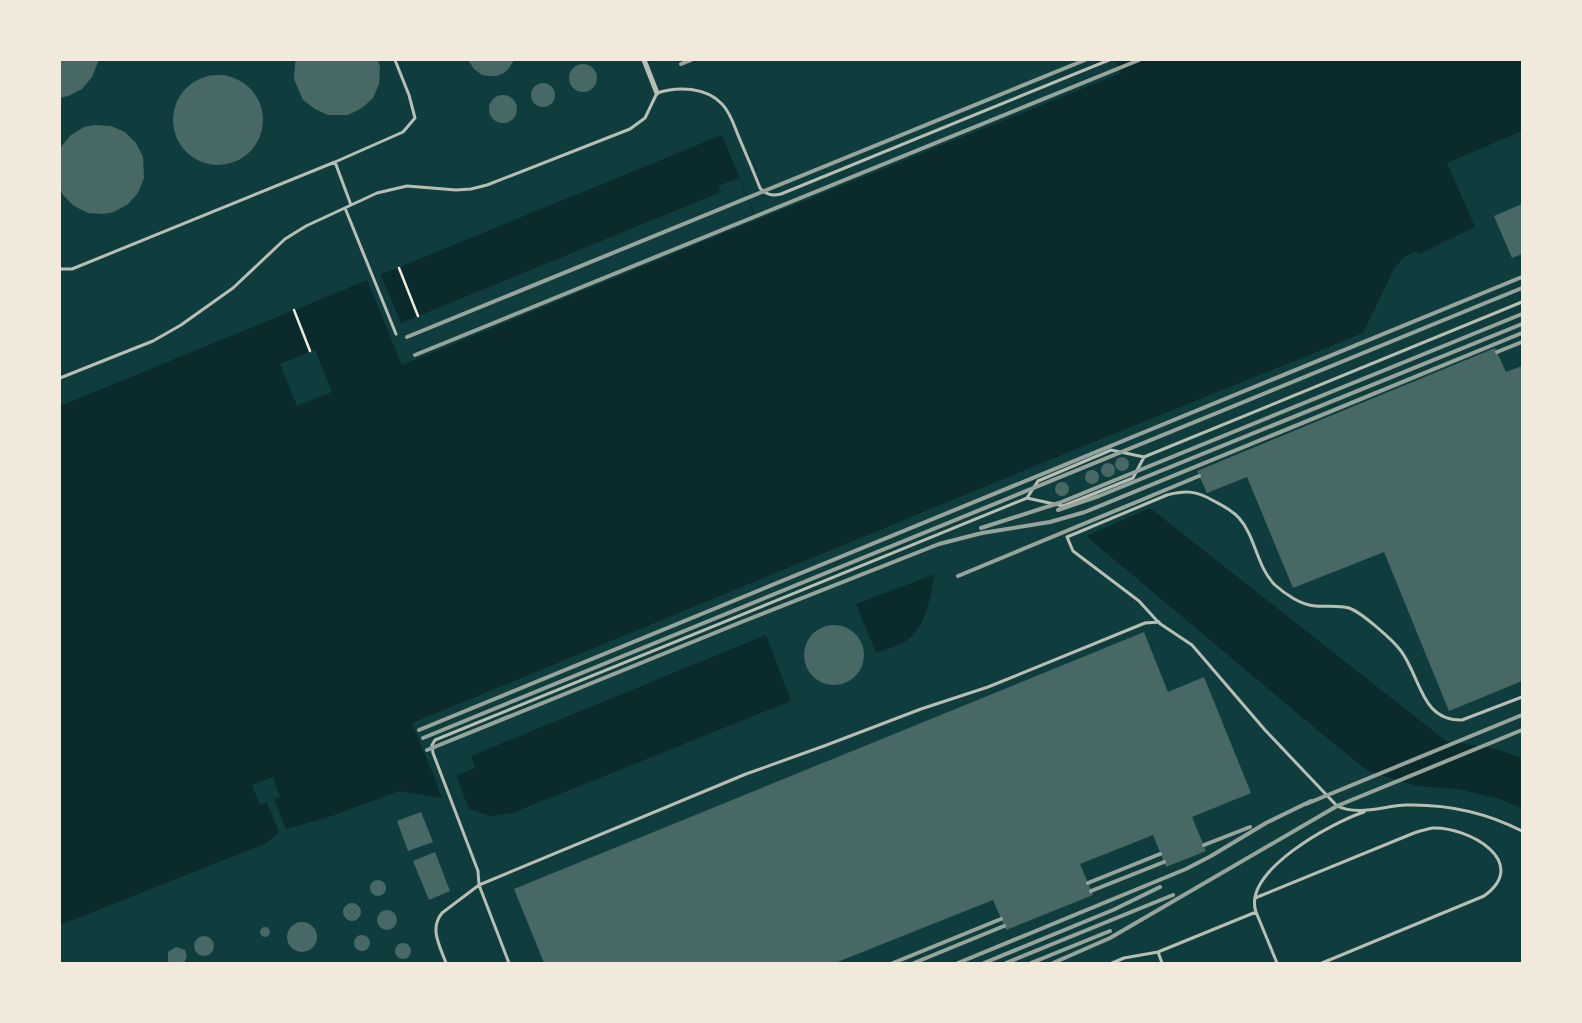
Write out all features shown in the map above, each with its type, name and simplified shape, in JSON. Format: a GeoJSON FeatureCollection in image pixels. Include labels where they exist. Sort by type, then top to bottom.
{"type":"FeatureCollection","features":[{"type":"Feature","properties":{"kind":"street"},"geometry":{"type":"LineString","coordinates":[[644,60],[658,93]]}},
{"type":"Feature","properties":{"kind":"lane"},"geometry":{"type":"LineString","coordinates":[[60,269],[72,269],[403,132],[415,118],[410,94],[395,60]]}},
{"type":"Feature","properties":{"kind":"lane"},"geometry":{"type":"LineString","coordinates":[[60,378],[153,341],[181,325],[233,288],[285,240],[306,226],[351,204],[377,193],[407,186],[456,190],[487,185],[630,129],[644,118],[658,93],[682,88],[697,90],[722,103],[730,116],[760,188],[764,193],[775,196],[1109,60]]}},
{"type":"Feature","properties":{"kind":"lane"},"geometry":{"type":"LineString","coordinates":[[334,162],[351,204]]}},
{"type":"Feature","properties":{"kind":"lane"},"geometry":{"type":"LineString","coordinates":[[345,208],[396,334]]}},
{"type":"Feature","properties":{"kind":"lane"},"geometry":{"type":"LineString","coordinates":[[1027,498],[1038,480],[1111,450],[1144,458],[1522,302]]}},
{"type":"Feature","properties":{"kind":"lane"},"geometry":{"type":"LineString","coordinates":[[509,963],[479,885],[478,871],[433,753],[432,745],[435,740],[1027,498],[1063,506],[1133,478],[1144,458]]}},
{"type":"Feature","properties":{"kind":"lane"},"geometry":{"type":"LineString","coordinates":[[1522,697],[1462,720],[1452,721],[1434,712],[1429,706],[1410,664],[1396,644],[1356,611],[1337,606],[1306,605],[1276,586],[1267,577],[1261,566],[1240,519],[1231,510],[1206,496],[1181,491],[1167,495],[1067,537],[1073,551],[1139,601],[1160,623],[1192,645],[1265,730],[1337,806],[1352,811],[1404,805],[1433,805],[1456,808],[1505,822],[1522,831]]}},
{"type":"Feature","properties":{"kind":"lane"},"geometry":{"type":"LineString","coordinates":[[446,963],[435,932],[438,918],[442,912],[479,885],[746,774],[921,708],[988,687],[1144,623],[1160,623]]}},
{"type":"Feature","properties":{"kind":"lane"},"geometry":{"type":"LineString","coordinates":[[1277,963],[1254,904],[1260,886],[1282,860],[1296,848],[1328,828],[1352,816],[1370,810]]}},
{"type":"Feature","properties":{"kind":"lane"},"geometry":{"type":"LineString","coordinates":[[1255,898],[1428,829],[1445,829],[1458,832],[1469,836],[1494,852],[1501,868],[1500,876],[1497,884],[1484,896],[1322,963]]}},
{"type":"Feature","properties":{"kind":"lane"},"geometry":{"type":"LineString","coordinates":[[1112,963],[1124,958],[1158,952],[1256,912]]}},
{"type":"Feature","properties":{"kind":"lane"},"geometry":{"type":"LineString","coordinates":[[1158,952],[1162,963]]}},
{"type":"Feature","properties":{"kind":"path"},"geometry":{"type":"LineString","coordinates":[[399,268],[418,316]]}},
{"type":"Feature","properties":{"kind":"path"},"geometry":{"type":"LineString","coordinates":[[294,310],[310,351]]}},
{"type":"Feature","properties":{"kind":"water"},"geometry":{"type":"Polygon","coordinates":[[[1116,60],[1522,60],[1522,131],[1447,163],[1475,227],[1419,254],[1415,251],[1403,258],[1394,269],[1363,333],[1042,463],[412,723],[437,784],[475,768],[471,756],[766,635],[791,701],[512,813],[491,816],[442,798],[399,791],[329,817],[286,829],[279,832],[267,843],[60,925],[60,406],[722,135],[757,220],[1121,73],[1116,60]]]}},
{"type":"Feature","properties":{"kind":"water"},"geometry":{"type":"Polygon","coordinates":[[[1150,508],[1446,741],[1496,749],[1522,758],[1522,809],[1500,799],[1458,789],[1417,786],[1368,771],[1086,536],[1150,508]]]}},
{"type":"Feature","properties":{"kind":"water"},"geometry":{"type":"Polygon","coordinates":[[[935,574],[926,613],[917,631],[902,643],[876,653],[856,604],[935,574]]]}},
{"type":"Feature","properties":{"kind":"pier"},"geometry":{"type":"Polygon","coordinates":[[[739,178],[756,220],[402,365],[367,280],[381,275],[401,323],[721,192],[718,186],[739,178]]]}},
{"type":"Feature","properties":{"kind":"pier"},"geometry":{"type":"Polygon","coordinates":[[[315,350],[332,392],[297,406],[280,364],[315,350]]]}},
{"type":"Feature","properties":{"kind":"pier"},"geometry":{"type":"Polygon","coordinates":[[[456,776],[469,809],[442,798],[437,784],[456,776]]]}},
{"type":"Feature","properties":{"kind":"pier"},"geometry":{"type":"Polygon","coordinates":[[[273,777],[280,797],[274,799],[286,829],[279,832],[267,802],[260,805],[252,785],[273,777]]]}},
{"type":"Feature","properties":{"kind":"building"},"geometry":{"type":"Polygon","coordinates":[[[60,60],[98,60],[98,62],[92,77],[82,89],[60,98],[60,60]]]}},
{"type":"Feature","properties":{"kind":"building"},"geometry":{"type":"Polygon","coordinates":[[[296,60],[378,60],[380,67],[379,84],[373,98],[362,108],[348,115],[328,115],[315,109],[303,100],[294,79],[296,60]]]}},
{"type":"Feature","properties":{"kind":"building"},"geometry":{"type":"Polygon","coordinates":[[[468,60],[514,60],[504,73],[489,76],[482,75],[474,69],[468,60]]]}},
{"type":"Feature","properties":{"kind":"building"},"geometry":{"type":"Polygon","coordinates":[[[583,64],[593,68],[597,78],[593,88],[583,92],[573,88],[569,78],[573,68],[583,64]]]}},
{"type":"Feature","properties":{"kind":"building"},"geometry":{"type":"Polygon","coordinates":[[[218,75],[235,79],[250,88],[259,103],[263,120],[259,137],[250,152],[235,161],[218,165],[201,161],[186,152],[177,137],[173,120],[177,103],[186,88],[201,79],[218,75]]]}},
{"type":"Feature","properties":{"kind":"building"},"geometry":{"type":"Polygon","coordinates":[[[543,83],[552,86],[555,95],[552,104],[543,107],[534,104],[531,95],[534,86],[543,83]]]}},
{"type":"Feature","properties":{"kind":"building"},"geometry":{"type":"Polygon","coordinates":[[[503,95],[513,99],[517,109],[513,119],[503,123],[493,119],[489,109],[493,99],[503,95]]]}},
{"type":"Feature","properties":{"kind":"building"},"geometry":{"type":"Polygon","coordinates":[[[95,125],[111,126],[125,132],[136,143],[143,157],[144,178],[138,193],[128,204],[114,212],[103,214],[88,213],[74,206],[60,189],[61,147],[71,135],[84,127],[95,125]]]}},
{"type":"Feature","properties":{"kind":"building"},"geometry":{"type":"Polygon","coordinates":[[[1522,204],[1522,254],[1512,258],[1494,216],[1522,204]]]}},
{"type":"Feature","properties":{"kind":"building"},"geometry":{"type":"Polygon","coordinates":[[[1495,348],[1506,372],[1522,366],[1522,681],[1449,711],[1384,552],[1293,588],[1247,477],[1207,493],[1197,471],[1495,348]]]}},
{"type":"Feature","properties":{"kind":"building"},"geometry":{"type":"Polygon","coordinates":[[[1122,457],[1127,459],[1129,464],[1127,469],[1122,471],[1117,469],[1115,464],[1117,459],[1122,457]]]}},
{"type":"Feature","properties":{"kind":"building"},"geometry":{"type":"Polygon","coordinates":[[[1108,463],[1113,465],[1115,470],[1113,475],[1108,477],[1103,475],[1101,470],[1103,465],[1108,463]]]}},
{"type":"Feature","properties":{"kind":"building"},"geometry":{"type":"Polygon","coordinates":[[[1092,470],[1097,472],[1099,477],[1097,482],[1092,484],[1087,482],[1085,477],[1087,472],[1092,470]]]}},
{"type":"Feature","properties":{"kind":"building"},"geometry":{"type":"Polygon","coordinates":[[[1062,482],[1067,484],[1069,489],[1067,494],[1062,496],[1057,494],[1055,489],[1057,484],[1062,482]]]}},
{"type":"Feature","properties":{"kind":"building"},"geometry":{"type":"Polygon","coordinates":[[[834,625],[850,630],[855,634],[859,639],[864,655],[859,671],[855,676],[850,680],[834,685],[818,680],[813,676],[809,671],[804,655],[809,639],[813,634],[818,630],[834,625]]]}},
{"type":"Feature","properties":{"kind":"building"},"geometry":{"type":"Polygon","coordinates":[[[1144,632],[1168,692],[1204,677],[1251,793],[1192,817],[1206,851],[1166,867],[1153,835],[1080,864],[1093,895],[1006,930],[993,900],[835,963],[544,963],[514,889],[1144,632]]]}},
{"type":"Feature","properties":{"kind":"building"},"geometry":{"type":"Polygon","coordinates":[[[421,812],[433,842],[408,851],[397,821],[421,812]]]}},
{"type":"Feature","properties":{"kind":"building"},"geometry":{"type":"Polygon","coordinates":[[[435,852],[450,891],[429,900],[413,861],[435,852]]]}},
{"type":"Feature","properties":{"kind":"building"},"geometry":{"type":"Polygon","coordinates":[[[378,880],[384,882],[386,888],[384,894],[378,896],[372,894],[370,888],[372,882],[378,880]]]}},
{"type":"Feature","properties":{"kind":"building"},"geometry":{"type":"Polygon","coordinates":[[[352,903],[358,906],[361,912],[358,918],[352,921],[346,918],[343,912],[346,906],[352,903]]]}},
{"type":"Feature","properties":{"kind":"building"},"geometry":{"type":"Polygon","coordinates":[[[387,910],[394,913],[397,920],[394,927],[387,930],[380,927],[377,920],[380,913],[387,910]]]}},
{"type":"Feature","properties":{"kind":"building"},"geometry":{"type":"Polygon","coordinates":[[[302,922],[313,926],[317,937],[313,948],[302,952],[291,948],[287,937],[291,926],[302,922]]]}},
{"type":"Feature","properties":{"kind":"building"},"geometry":{"type":"Polygon","coordinates":[[[263,927],[267,927],[270,932],[269,936],[263,937],[260,934],[260,930],[263,927]]]}},
{"type":"Feature","properties":{"kind":"building"},"geometry":{"type":"Polygon","coordinates":[[[362,935],[370,943],[362,951],[354,943],[362,935]]]}},
{"type":"Feature","properties":{"kind":"building"},"geometry":{"type":"Polygon","coordinates":[[[204,936],[211,939],[214,946],[211,953],[204,956],[197,953],[194,946],[197,939],[204,936]]]}},
{"type":"Feature","properties":{"kind":"building"},"geometry":{"type":"Polygon","coordinates":[[[403,943],[411,951],[403,959],[395,951],[403,943]]]}},
{"type":"Feature","properties":{"kind":"building"},"geometry":{"type":"Polygon","coordinates":[[[176,947],[185,950],[187,957],[184,963],[169,963],[168,961],[168,952],[176,947]]]}},
{"type":"Feature","properties":{"kind":"railway"},"geometry":{"type":"LineString","coordinates":[[681,64],[691,60]]}},
{"type":"Feature","properties":{"kind":"railway"},"geometry":{"type":"LineString","coordinates":[[407,337],[1085,60]]}},
{"type":"Feature","properties":{"kind":"railway"},"geometry":{"type":"LineString","coordinates":[[415,355],[1139,60]]}},
{"type":"Feature","properties":{"kind":"railway"},"geometry":{"type":"LineString","coordinates":[[419,730],[1522,277]]}},
{"type":"Feature","properties":{"kind":"railway"},"geometry":{"type":"LineString","coordinates":[[423,738],[1522,288]]}},
{"type":"Feature","properties":{"kind":"railway"},"geometry":{"type":"LineString","coordinates":[[981,528],[1059,503],[1522,314]]}},
{"type":"Feature","properties":{"kind":"railway"},"geometry":{"type":"LineString","coordinates":[[1058,510],[1099,496],[1522,324]]}},
{"type":"Feature","properties":{"kind":"railway"},"geometry":{"type":"LineString","coordinates":[[427,750],[939,544],[982,533],[1050,522],[1085,512],[1522,333]]}},
{"type":"Feature","properties":{"kind":"railway"},"geometry":{"type":"LineString","coordinates":[[1497,352],[1522,342]]}},
{"type":"Feature","properties":{"kind":"railway"},"geometry":{"type":"LineString","coordinates":[[1146,498],[1199,476]]}},
{"type":"Feature","properties":{"kind":"railway"},"geometry":{"type":"LineString","coordinates":[[958,576],[1151,496]]}},
{"type":"Feature","properties":{"kind":"railway"},"geometry":{"type":"LineString","coordinates":[[1306,804],[1522,715]]}},
{"type":"Feature","properties":{"kind":"railway"},"geometry":{"type":"LineString","coordinates":[[1053,963],[1110,938],[1337,806],[1522,730]]}},
{"type":"Feature","properties":{"kind":"railway"},"geometry":{"type":"LineString","coordinates":[[958,963],[1186,869],[1266,823],[1311,801]]}},
{"type":"Feature","properties":{"kind":"railway"},"geometry":{"type":"LineString","coordinates":[[1204,845],[1250,827]]}},
{"type":"Feature","properties":{"kind":"railway"},"geometry":{"type":"LineString","coordinates":[[1088,883],[1160,854]]}},
{"type":"Feature","properties":{"kind":"railway"},"geometry":{"type":"LineString","coordinates":[[1091,891],[1164,862]]}},
{"type":"Feature","properties":{"kind":"railway"},"geometry":{"type":"LineString","coordinates":[[984,963],[1113,910],[1160,887]]}},
{"type":"Feature","properties":{"kind":"railway"},"geometry":{"type":"LineString","coordinates":[[1006,963],[1173,895]]}},
{"type":"Feature","properties":{"kind":"railway"},"geometry":{"type":"LineString","coordinates":[[893,963],[1001,919]]}},
{"type":"Feature","properties":{"kind":"railway"},"geometry":{"type":"LineString","coordinates":[[914,963],[1004,926]]}},
{"type":"Feature","properties":{"kind":"railway"},"geometry":{"type":"LineString","coordinates":[[1031,963],[1110,931]]}}]}
